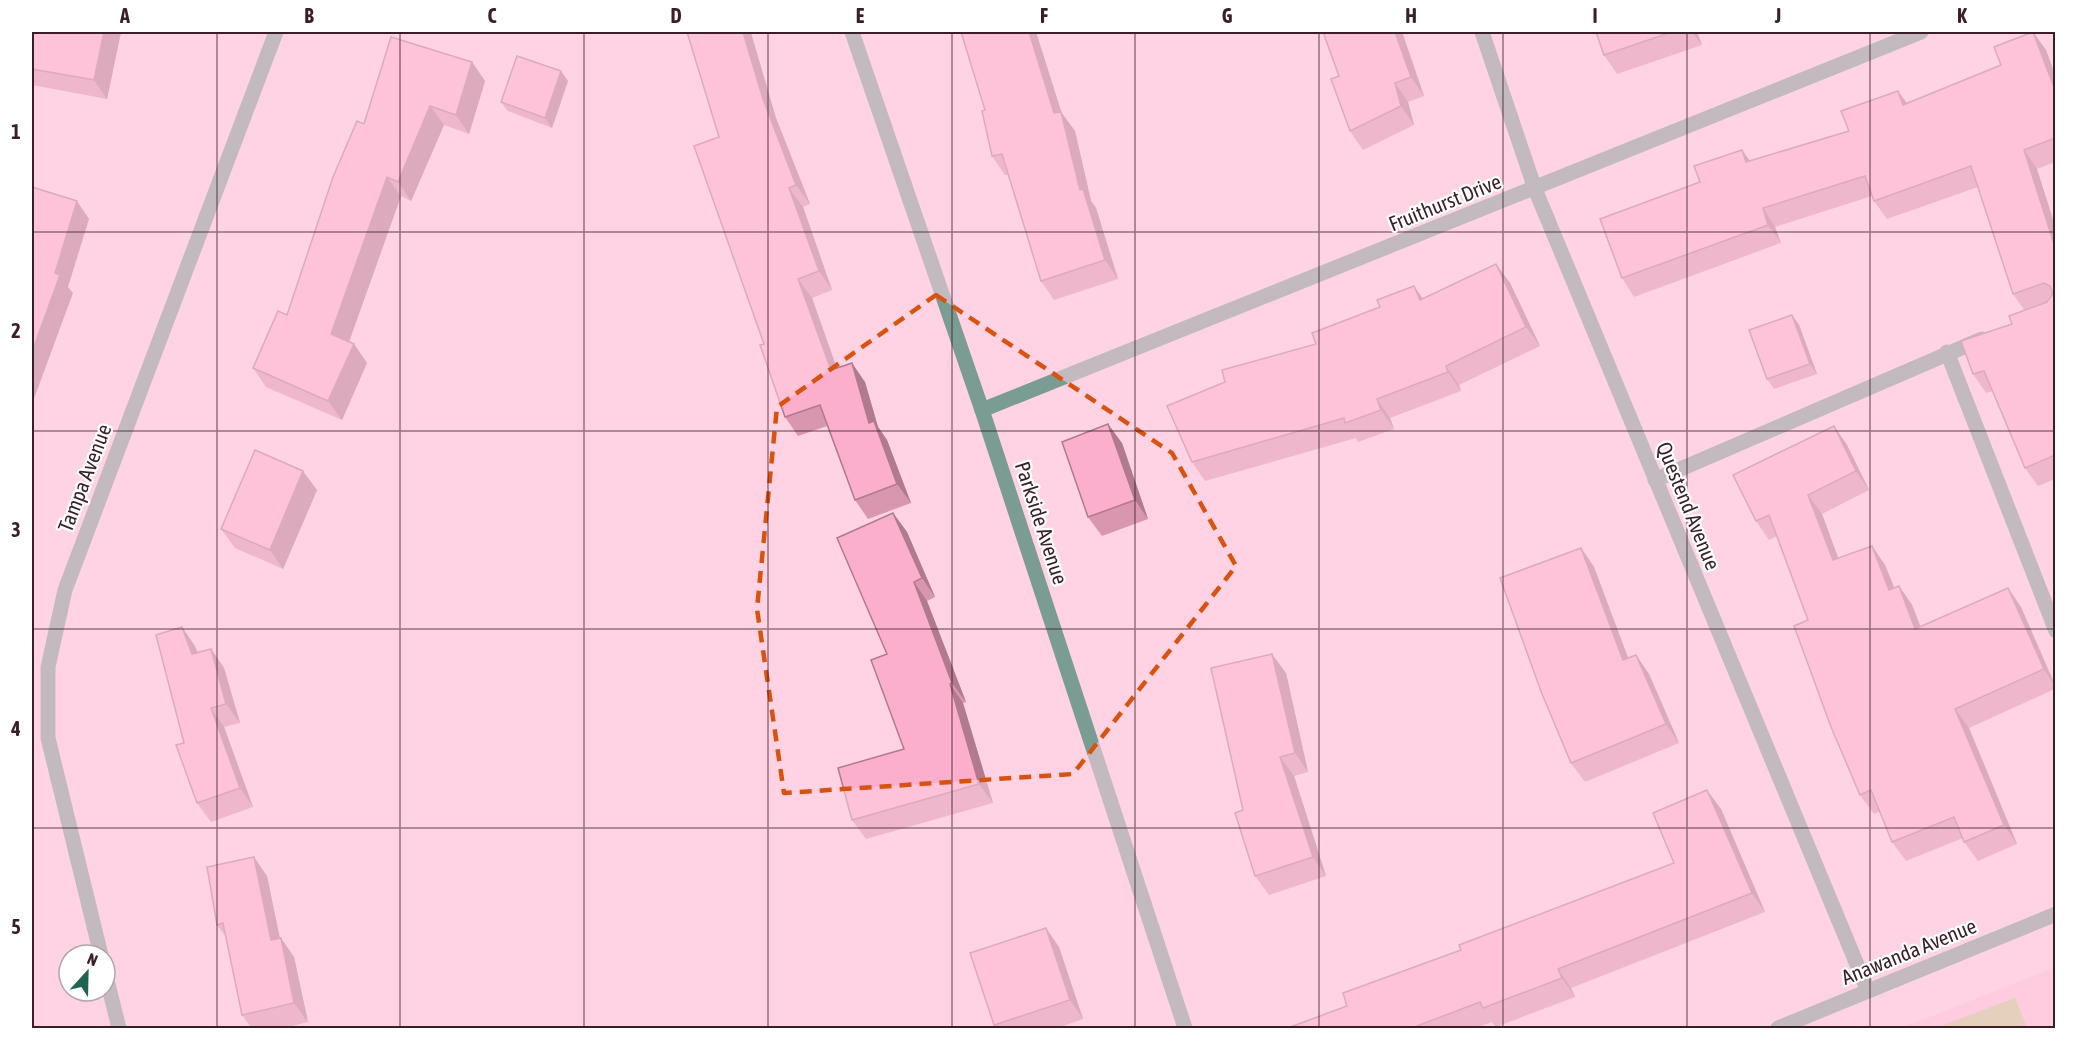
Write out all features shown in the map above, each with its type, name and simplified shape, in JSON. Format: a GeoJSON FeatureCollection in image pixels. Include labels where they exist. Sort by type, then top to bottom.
{"type":"FeatureCollection","features":[{"type":"Feature","properties":{"kind":"street","name":"Tampa Avenue"},"geometry":{"type":"LineString","coordinates":[[98,943],[48,738],[48,667],[65,590],[276,32]]}},
{"type":"Feature","properties":{"kind":"street","name":"Parkside Avenue"},"geometry":{"type":"LineString","coordinates":[[852,32],[982,410],[1185,1029]]}},
{"type":"Feature","properties":{"kind":"street","name":"Questend Avenue"},"geometry":{"type":"LineString","coordinates":[[1482,32],[1535,189],[1868,991]]}},
{"type":"Feature","properties":{"kind":"street","name":"Fruithurst Drive"},"geometry":{"type":"LineString","coordinates":[[982,410],[1922,32]]}},
{"type":"Feature","properties":{"kind":"street"},"geometry":{"type":"LineString","coordinates":[[1655,480],[1947,352],[2001,332]]}},
{"type":"Feature","properties":{"kind":"street"},"geometry":{"type":"LineString","coordinates":[[1947,352],[2055,631]]}},
{"type":"Feature","properties":{"kind":"street","name":"Anawanda Avenue"},"geometry":{"type":"LineString","coordinates":[[1778,1029],[2055,914]]}},
{"type":"Feature","properties":{"kind":"street"},"geometry":{"type":"LineString","coordinates":[[113,1003],[119,1029]]}},
{"type":"Feature","properties":{"kind":"highlighted area"},"geometry":{"type":"Polygon","coordinates":[[[936,295],[1172,453],[1236,566],[1073,774],[784,793],[757,609],[777,407],[936,295]]]}},
{"type":"Feature","properties":{"kind":"shaded area"},"geometry":{"type":"Polygon","coordinates":[[[2055,967],[2055,1028],[1899,1028],[1935,1015],[2055,967]]]}},
{"type":"Feature","properties":{"kind":"green space"},"geometry":{"type":"Polygon","coordinates":[[[2015,998],[2027,1028],[1936,1028],[2015,998]]]}},
{"type":"Feature","properties":{"kind":"building"},"geometry":{"type":"Polygon","coordinates":[[[32,32],[104,32],[94,80],[32,69],[32,32]]]}},
{"type":"Feature","properties":{"kind":"building"},"geometry":{"type":"Polygon","coordinates":[[[687,32],[743,32],[763,99],[796,185],[789,188],[819,271],[798,279],[831,370],[852,363],[869,423],[874,421],[897,484],[855,500],[820,405],[785,417],[760,345],[764,344],[694,146],[719,137],[687,32]]]}},
{"type":"Feature","properties":{"kind":"building"},"geometry":{"type":"Polygon","coordinates":[[[961,32],[1029,32],[1054,113],[1061,112],[1080,190],[1083,189],[1105,260],[1041,281],[1002,154],[992,156],[982,111],[985,110],[961,32]]]}},
{"type":"Feature","properties":{"kind":"building"},"geometry":{"type":"Polygon","coordinates":[[[1323,32],[1395,32],[1411,77],[1395,83],[1401,106],[1350,131],[1331,79],[1339,76],[1323,32]]]}},
{"type":"Feature","properties":{"kind":"building"},"geometry":{"type":"Polygon","coordinates":[[[1596,32],[1672,32],[1604,55],[1596,32]]]}},
{"type":"Feature","properties":{"kind":"building"},"geometry":{"type":"Polygon","coordinates":[[[2033,32],[2055,90],[2055,138],[2024,150],[2055,247],[2055,455],[2025,468],[1984,371],[1973,374],[1961,341],[2012,324],[2009,316],[2047,302],[2053,294],[2050,286],[2044,283],[2013,294],[1971,166],[1874,201],[1865,176],[1763,208],[1768,225],[1622,278],[1600,219],[1700,182],[1694,166],[1742,150],[1746,162],[1849,131],[1841,111],[1898,91],[1903,105],[2001,65],[1994,47],[2033,32]]]}},
{"type":"Feature","properties":{"kind":"building"},"geometry":{"type":"Polygon","coordinates":[[[391,37],[472,62],[456,115],[430,106],[398,182],[387,177],[331,334],[354,344],[328,401],[253,368],[278,311],[287,315],[333,177],[357,121],[364,124],[391,37]]]}},
{"type":"Feature","properties":{"kind":"building"},"geometry":{"type":"Polygon","coordinates":[[[517,56],[561,71],[545,118],[501,102],[517,56]]]}},
{"type":"Feature","properties":{"kind":"building"},"geometry":{"type":"Polygon","coordinates":[[[32,187],[77,201],[55,273],[60,275],[32,352],[32,187]]]}},
{"type":"Feature","properties":{"kind":"building"},"geometry":{"type":"Polygon","coordinates":[[[1496,264],[1526,327],[1446,366],[1448,372],[1377,399],[1381,410],[1345,423],[1344,418],[1192,462],[1167,406],[1225,382],[1222,370],[1316,344],[1312,333],[1380,307],[1377,300],[1414,286],[1420,300],[1496,264]]]}},
{"type":"Feature","properties":{"kind":"building"},"geometry":{"type":"Polygon","coordinates":[[[1792,315],[1810,364],[1767,379],[1749,330],[1792,315]]]}},
{"type":"Feature","properties":{"kind":"building"},"geometry":{"type":"Polygon","coordinates":[[[1108,424],[1135,500],[1088,517],[1062,442],[1108,424]]]}},
{"type":"Feature","properties":{"kind":"building"},"geometry":{"type":"Polygon","coordinates":[[[1834,426],[1856,471],[1808,495],[1833,560],[1872,546],[1889,590],[1899,586],[1915,629],[2008,588],[2044,669],[1955,709],[2004,825],[1964,842],[1954,817],[1892,842],[1871,790],[1860,795],[1831,727],[1794,626],[1808,620],[1769,515],[1756,521],[1733,475],[1834,426]]]}},
{"type":"Feature","properties":{"kind":"building"},"geometry":{"type":"Polygon","coordinates":[[[255,450],[303,471],[270,550],[221,529],[255,450]]]}},
{"type":"Feature","properties":{"kind":"building"},"geometry":{"type":"Polygon","coordinates":[[[893,513],[922,578],[914,582],[952,683],[950,684],[979,784],[852,820],[838,768],[904,749],[871,660],[887,654],[837,538],[893,513]]]}},
{"type":"Feature","properties":{"kind":"building"},"geometry":{"type":"Polygon","coordinates":[[[1581,548],[1623,660],[1636,655],[1666,724],[1571,763],[1542,694],[1500,578],[1581,548]]]}},
{"type":"Feature","properties":{"kind":"building"},"geometry":{"type":"Polygon","coordinates":[[[182,627],[192,654],[211,649],[226,704],[211,708],[240,788],[197,803],[176,745],[184,743],[156,635],[182,627]]]}},
{"type":"Feature","properties":{"kind":"building"},"geometry":{"type":"Polygon","coordinates":[[[1272,654],[1295,753],[1280,757],[1313,857],[1255,876],[1235,813],[1243,810],[1211,668],[1272,654]]]}},
{"type":"Feature","properties":{"kind":"building"},"geometry":{"type":"Polygon","coordinates":[[[1707,790],[1752,893],[1558,969],[1562,978],[1483,1008],[1480,1002],[1409,1029],[1285,1029],[1347,1006],[1343,993],[1461,950],[1459,945],[1674,863],[1653,813],[1707,790]]]}},
{"type":"Feature","properties":{"kind":"building"},"geometry":{"type":"Polygon","coordinates":[[[254,857],[271,940],[281,938],[294,1003],[242,1015],[223,923],[217,925],[207,867],[254,857]]]}},
{"type":"Feature","properties":{"kind":"building"},"geometry":{"type":"Polygon","coordinates":[[[1046,928],[1070,1000],[994,1025],[970,953],[1046,928]]]}}]}
